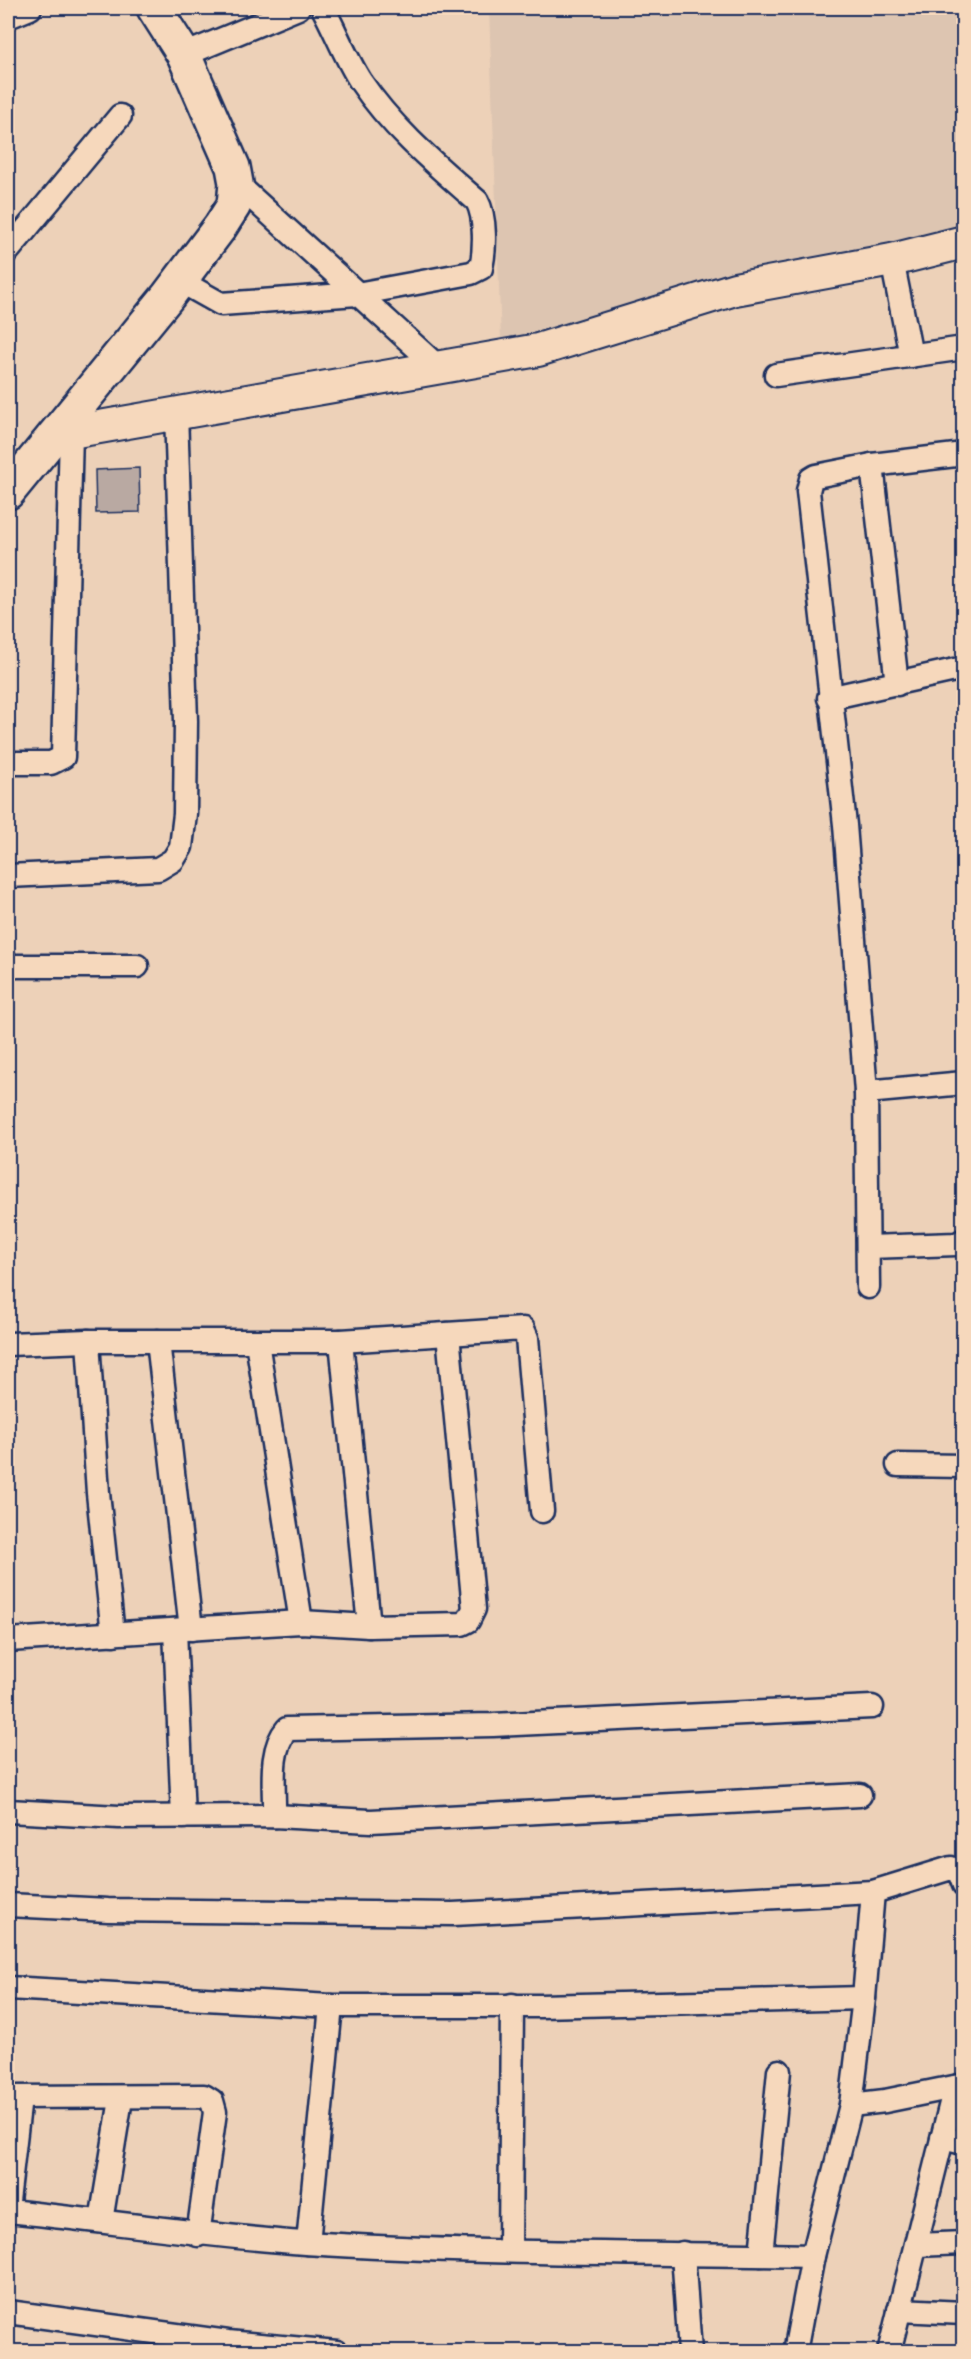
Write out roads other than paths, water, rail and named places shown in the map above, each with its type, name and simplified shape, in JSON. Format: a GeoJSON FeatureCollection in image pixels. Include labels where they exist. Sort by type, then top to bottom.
{"type":"FeatureCollection","features":[{"type":"Feature","properties":{"kind":"main road"},"geometry":{"type":"LineString","coordinates":[[8,492],[62,434],[180,281],[234,205],[236,183],[232,167],[184,55],[154,8]]}},
{"type":"Feature","properties":{"kind":"street"},"geometry":{"type":"LineString","coordinates":[[8,16],[30,8]]}},
{"type":"Feature","properties":{"kind":"street"},"geometry":{"type":"LineString","coordinates":[[184,55],[298,8]]}},
{"type":"Feature","properties":{"kind":"street"},"geometry":{"type":"LineString","coordinates":[[180,281],[221,304],[357,294],[477,271],[483,258],[481,212],[477,201],[413,144],[376,103],[359,79],[323,8]]}},
{"type":"Feature","properties":{"kind":"street"},"geometry":{"type":"LineString","coordinates":[[8,251],[120,116]]}},
{"type":"Feature","properties":{"kind":"street"},"geometry":{"type":"LineString","coordinates":[[236,183],[438,368]]}},
{"type":"Feature","properties":{"kind":"street"},"geometry":{"type":"LineString","coordinates":[[8,763],[51,763],[63,757],[62,434],[176,412],[538,350],[750,286],[892,260],[963,242]]}},
{"type":"Feature","properties":{"kind":"street"},"geometry":{"type":"LineString","coordinates":[[892,260],[911,356]]}},
{"type":"Feature","properties":{"kind":"street"},"geometry":{"type":"LineString","coordinates":[[776,375],[963,348]]}},
{"type":"Feature","properties":{"kind":"street"},"geometry":{"type":"LineString","coordinates":[[8,876],[158,869],[173,860],[181,847],[185,814],[186,721],[176,412]]}},
{"type":"Feature","properties":{"kind":"street"},"geometry":{"type":"LineString","coordinates":[[868,1287],[866,1092],[845,825],[829,698],[808,484],[816,476],[872,465],[963,459]]}},
{"type":"Feature","properties":{"kind":"street"},"geometry":{"type":"LineString","coordinates":[[872,465],[897,684]]}},
{"type":"Feature","properties":{"kind":"street"},"geometry":{"type":"LineString","coordinates":[[829,698],[963,668]]}},
{"type":"Feature","properties":{"kind":"street"},"geometry":{"type":"LineString","coordinates":[[8,966],[137,966]]}},
{"type":"Feature","properties":{"kind":"street"},"geometry":{"type":"LineString","coordinates":[[866,1092],[963,1083]]}},
{"type":"Feature","properties":{"kind":"street"},"geometry":{"type":"LineString","coordinates":[[868,1247],[963,1241]]}},
{"type":"Feature","properties":{"kind":"street"},"geometry":{"type":"LineString","coordinates":[[8,1344],[88,1341],[341,1341],[517,1328],[526,1333],[542,1511]]}},
{"type":"Feature","properties":{"kind":"street"},"geometry":{"type":"LineString","coordinates":[[8,1640],[301,1622],[369,1626],[462,1624],[471,1618],[474,1609],[448,1334]]}},
{"type":"Feature","properties":{"kind":"street"},"geometry":{"type":"LineString","coordinates":[[88,1341],[98,1493],[113,1634]]}},
{"type":"Feature","properties":{"kind":"street"},"geometry":{"type":"LineString","coordinates":[[158,1341],[183,1629],[183,1817]]}},
{"type":"Feature","properties":{"kind":"street"},"geometry":{"type":"LineString","coordinates":[[341,1341],[369,1626]]}},
{"type":"Feature","properties":{"kind":"street"},"geometry":{"type":"LineString","coordinates":[[258,1342],[301,1622]]}},
{"type":"Feature","properties":{"kind":"street"},"geometry":{"type":"LineString","coordinates":[[898,1465],[963,1466]]}},
{"type":"Feature","properties":{"kind":"street"},"geometry":{"type":"LineString","coordinates":[[274,1816],[275,1750],[279,1738],[287,1729],[493,1725],[872,1707]]}},
{"type":"Feature","properties":{"kind":"street"},"geometry":{"type":"LineString","coordinates":[[8,1810],[120,1817],[274,1816],[371,1821],[860,1795]]}},
{"type":"Feature","properties":{"kind":"street"},"geometry":{"type":"LineString","coordinates":[[8,1905],[108,1910],[453,1914],[887,1888],[951,1868],[959,1872],[963,1885]]}},
{"type":"Feature","properties":{"kind":"street"},"geometry":{"type":"LineString","coordinates":[[795,2352],[813,2256],[850,2104],[864,1998],[887,1888]]}},
{"type":"Feature","properties":{"kind":"street"},"geometry":{"type":"LineString","coordinates":[[8,1988],[331,2006],[540,2006],[864,1998]]}},
{"type":"Feature","properties":{"kind":"street"},"geometry":{"type":"LineString","coordinates":[[510,2250],[512,2005]]}},
{"type":"Feature","properties":{"kind":"street"},"geometry":{"type":"LineString","coordinates":[[308,2243],[331,2006]]}},
{"type":"Feature","properties":{"kind":"street"},"geometry":{"type":"LineString","coordinates":[[761,2255],[779,2071]]}},
{"type":"Feature","properties":{"kind":"street"},"geometry":{"type":"LineString","coordinates":[[850,2104],[959,2086],[953,2141],[916,2245],[889,2352]]}},
{"type":"Feature","properties":{"kind":"street"},"geometry":{"type":"LineString","coordinates":[[8,2201],[14,2098],[122,2099],[204,2096],[212,2101],[215,2112],[198,2235]]}},
{"type":"Feature","properties":{"kind":"street"},"geometry":{"type":"LineString","coordinates":[[101,2221],[122,2099]]}},
{"type":"Feature","properties":{"kind":"street"},"geometry":{"type":"LineString","coordinates":[[8,2211],[198,2235],[308,2243],[813,2256]]}},
{"type":"Feature","properties":{"kind":"street"},"geometry":{"type":"LineString","coordinates":[[916,2245],[963,2243]]}},
{"type":"Feature","properties":{"kind":"street"},"geometry":{"type":"LineString","coordinates":[[683,2253],[690,2352]]}},
{"type":"Feature","properties":{"kind":"street"},"geometry":{"type":"LineString","coordinates":[[899,2310],[963,2313]]}},
{"type":"Feature","properties":{"kind":"street"},"geometry":{"type":"LineString","coordinates":[[8,2312],[251,2347],[337,2352]]}}]}
